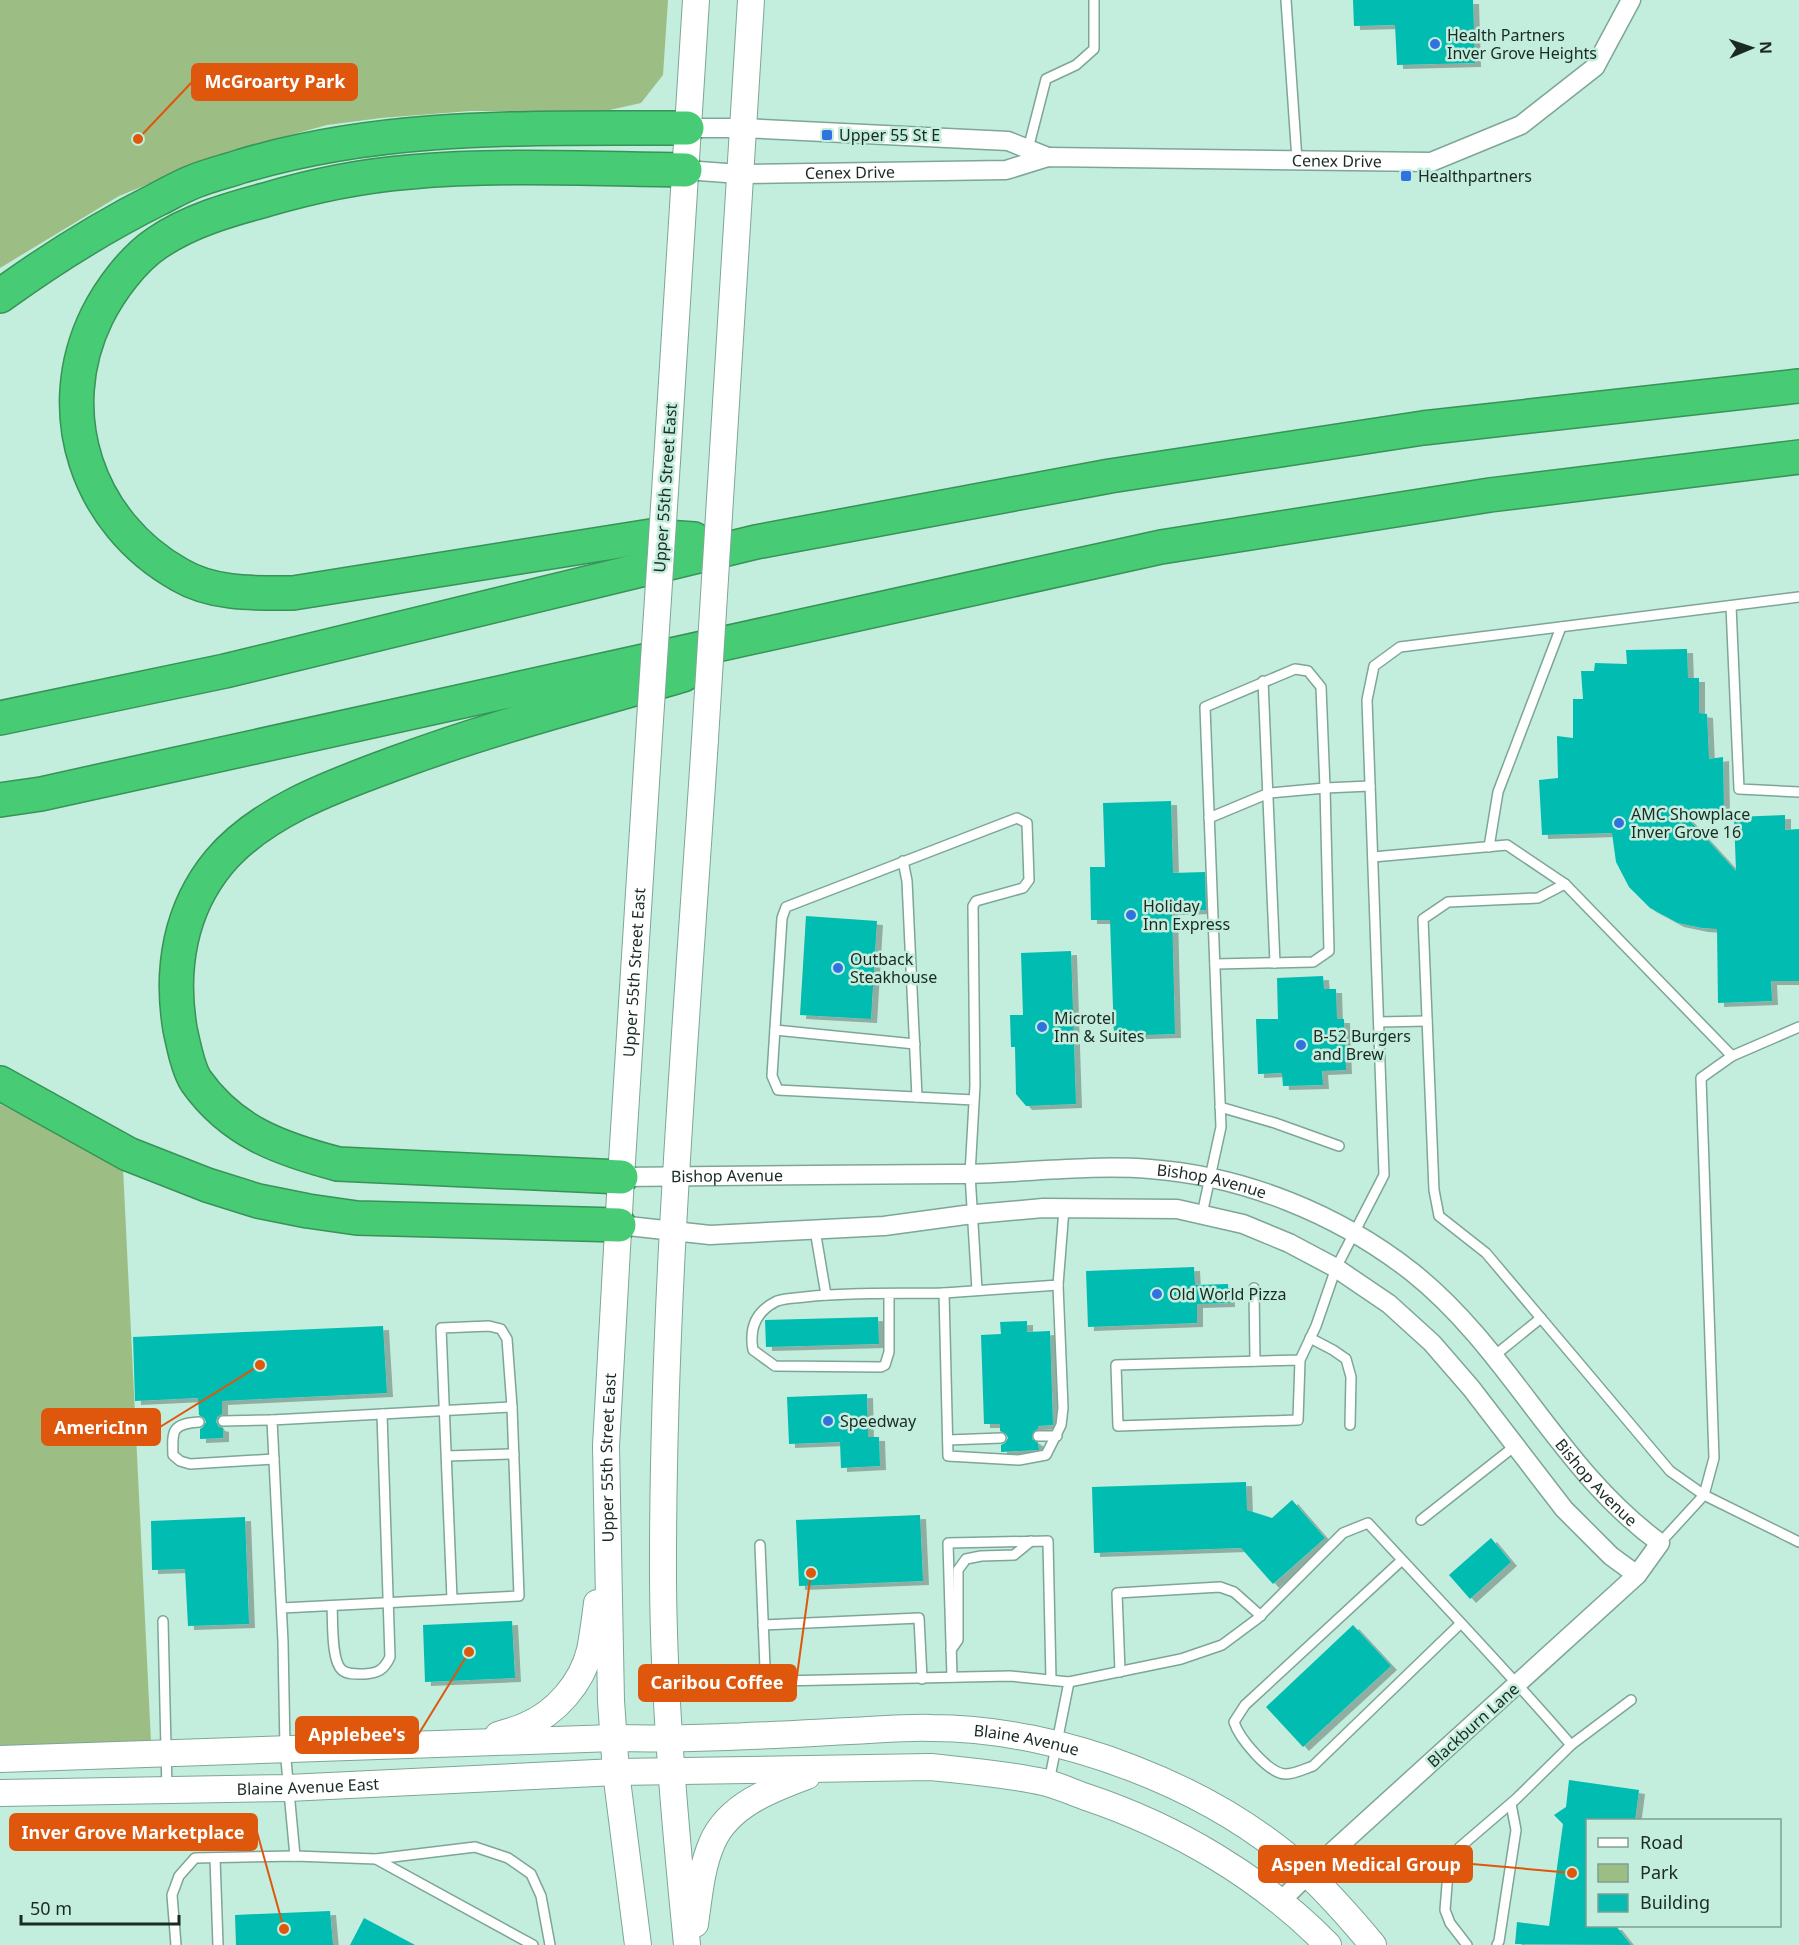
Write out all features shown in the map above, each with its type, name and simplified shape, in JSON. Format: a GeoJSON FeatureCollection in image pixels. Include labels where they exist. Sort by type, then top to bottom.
{"type":"FeatureCollection","features":[{"type":"Feature","properties":{"kind":"highway"},"geometry":{"type":"LineString","coordinates":[[0,296],[55,256],[119,218],[195,181],[281,155],[343,142],[401,134],[461,130],[687,128]]}},
{"type":"Feature","properties":{"kind":"highway"},"geometry":{"type":"LineString","coordinates":[[685,170],[462,168],[409,172],[349,179],[292,192],[244,205],[190,224],[155,244],[127,271],[107,296],[86,338],[77,379],[76,417],[86,464],[101,499],[123,530],[149,555],[182,577],[218,589],[250,593],[293,593],[651,537],[756,542]]}},
{"type":"Feature","properties":{"kind":"highway"},"geometry":{"type":"LineString","coordinates":[[0,718],[225,671],[756,542],[1110,476],[1423,428],[1799,386]]}},
{"type":"Feature","properties":{"kind":"highway"},"geometry":{"type":"LineString","coordinates":[[0,800],[41,794],[1161,547],[1490,495],[1799,457]]}},
{"type":"Feature","properties":{"kind":"highway"},"geometry":{"type":"LineString","coordinates":[[621,1177],[338,1164],[295,1153],[257,1136],[225,1112],[195,1079],[183,1041],[176,1004],[177,968],[181,936],[195,897],[219,862],[243,838],[288,809],[343,782],[462,738],[715,666],[844,618]]}},
{"type":"Feature","properties":{"kind":"highway"},"geometry":{"type":"LineString","coordinates":[[0,1083],[128,1154],[207,1185],[258,1201],[357,1218],[619,1225]]}},
{"type":"Feature","properties":{"kind":"street","name":"Upper 55th Street East"},"geometry":{"type":"LineString","coordinates":[[638,1945],[616,1772],[611,1701],[606,1446],[696,0]]}},
{"type":"Feature","properties":{"kind":"street"},"geometry":{"type":"LineString","coordinates":[[687,1945],[668,1740],[663,1584],[664,1465],[676,1176],[751,0]]}},
{"type":"Feature","properties":{"kind":"street","name":"Cenex Drive"},"geometry":{"type":"LineString","coordinates":[[685,170],[740,174],[1006,170],[1048,158],[1431,162],[1521,125],[1594,67],[1631,0]]}},
{"type":"Feature","properties":{"kind":"street","name":"Cenex Drive"},"geometry":{"type":"LineString","coordinates":[[687,128],[743,128],[1008,141],[1048,158]]}},
{"type":"Feature","properties":{"kind":"street","name":"Bishop Avenue"},"geometry":{"type":"LineString","coordinates":[[621,1177],[970,1174],[1081,1168],[1150,1169],[1209,1178],[1266,1193],[1313,1211],[1355,1234],[1413,1273],[1455,1312],[1494,1356],[1587,1477],[1635,1524],[1660,1543]]}},
{"type":"Feature","properties":{"kind":"street","name":"Bishop Avenue"},"geometry":{"type":"LineString","coordinates":[[619,1225],[710,1234],[815,1230],[884,1226],[1043,1208],[1177,1209],[1243,1224],[1289,1243],[1336,1268],[1389,1304],[1432,1343],[1471,1388],[1542,1482],[1587,1533],[1611,1556],[1637,1575]]}},
{"type":"Feature","properties":{"kind":"street"},"geometry":{"type":"LineString","coordinates":[[473,1743],[526,1726],[549,1711],[574,1686],[590,1651],[608,1535]]}},
{"type":"Feature","properties":{"kind":"street","name":"Blackburn Lane"},"geometry":{"type":"LineString","coordinates":[[1280,1902],[1637,1575],[1660,1543]]}},
{"type":"Feature","properties":{"kind":"street","name":"Blaine Avenue"},"geometry":{"type":"LineString","coordinates":[[614,1738],[668,1740],[932,1728],[978,1730],[1058,1745],[1124,1763],[1171,1785],[1258,1834],[1308,1874],[1373,1945]]}},
{"type":"Feature","properties":{"kind":"street"},"geometry":{"type":"LineString","coordinates":[[0,1759],[614,1738]]}},
{"type":"Feature","properties":{"kind":"street"},"geometry":{"type":"LineString","coordinates":[[616,1772],[930,1767],[974,1771],[1048,1784],[1112,1805],[1156,1823],[1198,1846],[1280,1902],[1328,1945]]}},
{"type":"Feature","properties":{"kind":"street"},"geometry":{"type":"LineString","coordinates":[[693,1945],[701,1879],[712,1842],[724,1823],[744,1805],[771,1789],[826,1769]]}},
{"type":"Feature","properties":{"kind":"street","name":"Blaine Avenue East"},"geometry":{"type":"LineString","coordinates":[[0,1792],[288,1788],[616,1772]]}},
{"type":"Feature","properties":{"kind":"lane"},"geometry":{"type":"LineString","coordinates":[[1028,149],[1046,79],[1077,65],[1094,49],[1094,0]]}},
{"type":"Feature","properties":{"kind":"lane"},"geometry":{"type":"LineString","coordinates":[[1286,0],[1297,160]]}},
{"type":"Feature","properties":{"kind":"lane"},"geometry":{"type":"LineString","coordinates":[[1300,1360],[1116,1365],[1118,1426],[1298,1420],[1300,1360],[1336,1268],[1384,1175],[1367,700],[1374,666],[1400,647],[1799,597]]}},
{"type":"Feature","properties":{"kind":"lane"},"geometry":{"type":"LineString","coordinates":[[1731,606],[1739,789],[1799,792]]}},
{"type":"Feature","properties":{"kind":"lane"},"geometry":{"type":"LineString","coordinates":[[1489,847],[1498,792],[1561,627]]}},
{"type":"Feature","properties":{"kind":"lane"},"geometry":{"type":"LineString","coordinates":[[1202,1214],[1221,1127],[1205,707],[1295,669],[1308,671],[1322,687],[1329,951],[1313,962],[1215,964]]}},
{"type":"Feature","properties":{"kind":"lane"},"geometry":{"type":"LineString","coordinates":[[1263,681],[1275,963]]}},
{"type":"Feature","properties":{"kind":"lane"},"geometry":{"type":"LineString","coordinates":[[1209,818],[1269,793],[1370,786]]}},
{"type":"Feature","properties":{"kind":"lane"},"geometry":{"type":"LineString","coordinates":[[974,1100],[778,1090],[772,1076],[782,918],[786,907],[1017,818],[1027,824],[1029,880],[1023,888],[976,901],[973,906],[974,1100],[970,1174],[977,1290]]}},
{"type":"Feature","properties":{"kind":"lane"},"geometry":{"type":"LineString","coordinates":[[1373,857],[1507,845],[1565,884],[1732,1056]]}},
{"type":"Feature","properties":{"kind":"lane"},"geometry":{"type":"LineString","coordinates":[[903,861],[907,881],[917,1097]]}},
{"type":"Feature","properties":{"kind":"lane"},"geometry":{"type":"LineString","coordinates":[[1565,884],[1538,898],[1448,902],[1424,919],[1434,1190],[1439,1216],[1486,1253],[1670,1471],[1704,1495],[1799,1542]]}},
{"type":"Feature","properties":{"kind":"lane"},"geometry":{"type":"LineString","coordinates":[[1379,1022],[1427,1021]]}},
{"type":"Feature","properties":{"kind":"lane"},"geometry":{"type":"LineString","coordinates":[[1660,1543],[1704,1495],[1714,1458],[1701,1078],[1732,1056],[1799,1027]]}},
{"type":"Feature","properties":{"kind":"lane"},"geometry":{"type":"LineString","coordinates":[[775,1030],[915,1044]]}},
{"type":"Feature","properties":{"kind":"lane"},"geometry":{"type":"LineString","coordinates":[[1220,1107],[1275,1123],[1339,1146]]}},
{"type":"Feature","properties":{"kind":"lane"},"geometry":{"type":"LineString","coordinates":[[944,1293],[948,1456],[1031,1459],[1046,1455],[1057,1436],[1064,1408],[1058,1286],[1064,1209]]}},
{"type":"Feature","properties":{"kind":"lane"},"geometry":{"type":"LineString","coordinates":[[815,1230],[826,1295]]}},
{"type":"Feature","properties":{"kind":"lane"},"geometry":{"type":"LineString","coordinates":[[890,1294],[889,1352],[885,1365],[881,1367],[775,1366],[753,1350],[750,1334],[759,1314],[778,1300],[826,1295],[944,1293],[1058,1286]]}},
{"type":"Feature","properties":{"kind":"lane"},"geometry":{"type":"LineString","coordinates":[[1254,1288],[1255,1361]]}},
{"type":"Feature","properties":{"kind":"lane"},"geometry":{"type":"LineString","coordinates":[[1494,1356],[1541,1318]]}},
{"type":"Feature","properties":{"kind":"lane"},"geometry":{"type":"LineString","coordinates":[[282,1608],[519,1596],[512,1407],[507,1339],[501,1329],[489,1326],[441,1328],[452,1599]]}},
{"type":"Feature","properties":{"kind":"lane"},"geometry":{"type":"LineString","coordinates":[[1310,1338],[1346,1359],[1351,1377],[1350,1425]]}},
{"type":"Feature","properties":{"kind":"lane"},"geometry":{"type":"LineString","coordinates":[[223,1421],[512,1407]]}},
{"type":"Feature","properties":{"kind":"lane"},"geometry":{"type":"LineString","coordinates":[[332,1606],[336,1662],[342,1670],[350,1674],[376,1673],[385,1667],[390,1658],[382,1414]]}},
{"type":"Feature","properties":{"kind":"lane"},"geometry":{"type":"LineString","coordinates":[[272,1420],[282,1608],[285,1749],[295,1856]]}},
{"type":"Feature","properties":{"kind":"lane"},"geometry":{"type":"LineString","coordinates":[[199,1422],[182,1423],[172,1436],[173,1455],[180,1461],[190,1464],[274,1459]]}},
{"type":"Feature","properties":{"kind":"lane"},"geometry":{"type":"LineString","coordinates":[[1038,1436],[1057,1436]]}},
{"type":"Feature","properties":{"kind":"lane"},"geometry":{"type":"LineString","coordinates":[[948,1440],[1001,1438]]}},
{"type":"Feature","properties":{"kind":"lane"},"geometry":{"type":"LineString","coordinates":[[1421,1520],[1515,1446]]}},
{"type":"Feature","properties":{"kind":"lane"},"geometry":{"type":"LineString","coordinates":[[447,1456],[514,1454]]}},
{"type":"Feature","properties":{"kind":"lane"},"geometry":{"type":"LineString","coordinates":[[760,1545],[765,1668],[779,1681],[1010,1676],[1069,1682],[1181,1659],[1222,1645],[1261,1616],[1343,1533],[1368,1523],[1460,1624],[1518,1683],[1571,1745]]}},
{"type":"Feature","properties":{"kind":"lane"},"geometry":{"type":"LineString","coordinates":[[952,1677],[948,1543],[1048,1540],[1051,1680]]}},
{"type":"Feature","properties":{"kind":"lane"},"geometry":{"type":"LineString","coordinates":[[951,1651],[958,1640],[958,1570],[966,1559],[1014,1555],[1031,1541]]}},
{"type":"Feature","properties":{"kind":"lane"},"geometry":{"type":"LineString","coordinates":[[1402,1560],[1245,1705],[1234,1722],[1238,1734],[1271,1769],[1284,1774],[1299,1772],[1312,1766],[1460,1624]]}},
{"type":"Feature","properties":{"kind":"lane"},"geometry":{"type":"LineString","coordinates":[[1120,1672],[1117,1593],[1220,1587],[1234,1592],[1261,1616]]}},
{"type":"Feature","properties":{"kind":"lane"},"geometry":{"type":"LineString","coordinates":[[763,1625],[919,1618],[922,1679]]}},
{"type":"Feature","properties":{"kind":"lane"},"geometry":{"type":"LineString","coordinates":[[164,1621],[167,1790]]}},
{"type":"Feature","properties":{"kind":"lane"},"geometry":{"type":"LineString","coordinates":[[1048,1784],[1058,1745],[1069,1682]]}},
{"type":"Feature","properties":{"kind":"lane"},"geometry":{"type":"LineString","coordinates":[[1467,1945],[1450,1923],[1445,1910],[1449,1860],[1460,1847],[1511,1804],[1571,1745],[1630,1700]]}},
{"type":"Feature","properties":{"kind":"lane"},"geometry":{"type":"LineString","coordinates":[[1497,1945],[1516,1830],[1511,1804]]}},
{"type":"Feature","properties":{"kind":"lane"},"geometry":{"type":"LineString","coordinates":[[176,1945],[172,1895],[179,1876],[195,1858],[295,1856],[376,1859],[475,1847],[508,1858],[531,1874],[541,1896],[550,1945]]}},
{"type":"Feature","properties":{"kind":"lane"},"geometry":{"type":"LineString","coordinates":[[214,1858],[218,1945]]}},
{"type":"Feature","properties":{"kind":"lane"},"geometry":{"type":"LineString","coordinates":[[376,1859],[533,1945]]}},
{"type":"Feature","properties":{"kind":"green space"},"geometry":{"type":"Polygon","coordinates":[[[0,0],[668,0],[663,75],[641,103],[605,111],[470,111],[327,125],[225,153],[119,196],[0,268],[0,0]]]}},
{"type":"Feature","properties":{"kind":"green space"},"geometry":{"type":"Polygon","coordinates":[[[0,1104],[123,1168],[151,1742],[0,1749],[0,1104]]]}},
{"type":"Feature","properties":{"kind":"building","name":"Health Partners Inver Grove Heights"},"geometry":{"type":"Polygon","coordinates":[[[1353,0],[1473,0],[1475,63],[1397,65],[1395,25],[1354,26],[1353,0]]]}},
{"type":"Feature","properties":{"kind":"building","name":"AMC Showplace Inver Grove 16"},"geometry":{"type":"Polygon","coordinates":[[[1687,649],[1688,678],[1699,678],[1699,713],[1707,714],[1709,759],[1723,757],[1724,811],[1681,811],[1736,871],[1734,817],[1785,815],[1785,830],[1799,829],[1799,981],[1771,981],[1772,1001],[1718,1003],[1717,929],[1678,923],[1650,908],[1629,887],[1616,862],[1612,833],[1542,835],[1539,780],[1558,778],[1557,736],[1573,738],[1573,699],[1583,699],[1581,671],[1594,671],[1595,663],[1627,664],[1626,650],[1687,649]]]}},
{"type":"Feature","properties":{"kind":"building","name":"Holiday Inn Express"},"geometry":{"type":"Polygon","coordinates":[[[1171,801],[1173,873],[1205,872],[1206,910],[1172,911],[1175,1034],[1114,1036],[1110,920],[1091,920],[1090,867],[1105,867],[1103,803],[1171,801]]]}},
{"type":"Feature","properties":{"kind":"building","name":"Outback Steakhouse"},"geometry":{"type":"Polygon","coordinates":[[[806,916],[877,921],[871,1019],[800,1015],[806,916]]]}},
{"type":"Feature","properties":{"kind":"building","name":"Microtel Inn & Suites"},"geometry":{"type":"Polygon","coordinates":[[[1071,951],[1076,1104],[1026,1106],[1016,1094],[1015,1047],[1011,1047],[1010,1015],[1023,1015],[1021,953],[1071,951]]]}},
{"type":"Feature","properties":{"kind":"building","name":"B-52 Burgers and Brew"},"geometry":{"type":"Polygon","coordinates":[[[1323,976],[1324,989],[1336,989],[1337,1019],[1344,1019],[1346,1070],[1322,1071],[1323,1085],[1283,1086],[1282,1073],[1258,1074],[1256,1019],[1278,1019],[1277,978],[1323,976]]]}},
{"type":"Feature","properties":{"kind":"building","name":"Old World Pizza"},"geometry":{"type":"Polygon","coordinates":[[[1194,1267],[1195,1285],[1228,1284],[1229,1303],[1197,1304],[1197,1323],[1088,1327],[1086,1271],[1194,1267]]]}},
{"type":"Feature","properties":{"kind":"building"},"geometry":{"type":"Polygon","coordinates":[[[878,1317],[879,1344],[766,1347],[765,1320],[878,1317]]]}},
{"type":"Feature","properties":{"kind":"building"},"geometry":{"type":"Polygon","coordinates":[[[1027,1321],[1027,1332],[1050,1331],[1053,1425],[1038,1426],[1038,1429],[1033,1432],[1032,1439],[1038,1443],[1039,1450],[1001,1452],[1001,1445],[1008,1438],[1000,1431],[1000,1424],[984,1424],[981,1335],[1001,1334],[1000,1322],[1027,1321]]]}},
{"type":"Feature","properties":{"kind":"building"},"geometry":{"type":"Polygon","coordinates":[[[383,1326],[387,1393],[222,1401],[222,1414],[217,1417],[216,1422],[219,1427],[223,1428],[223,1438],[200,1439],[200,1429],[206,1422],[199,1415],[198,1398],[135,1401],[133,1337],[383,1326]]]}},
{"type":"Feature","properties":{"kind":"building"},"geometry":{"type":"Polygon","coordinates":[[[867,1394],[868,1437],[879,1437],[880,1466],[841,1468],[840,1442],[789,1444],[787,1397],[867,1394]]]}},
{"type":"Feature","properties":{"kind":"building"},"geometry":{"type":"Polygon","coordinates":[[[1246,1482],[1247,1510],[1272,1518],[1292,1500],[1325,1538],[1273,1584],[1241,1548],[1094,1553],[1092,1487],[1246,1482]]]}},
{"type":"Feature","properties":{"kind":"building"},"geometry":{"type":"Polygon","coordinates":[[[920,1515],[923,1581],[799,1586],[796,1520],[920,1515]]]}},
{"type":"Feature","properties":{"kind":"building"},"geometry":{"type":"Polygon","coordinates":[[[245,1517],[249,1624],[188,1626],[185,1569],[152,1570],[151,1521],[245,1517]]]}},
{"type":"Feature","properties":{"kind":"building"},"geometry":{"type":"Polygon","coordinates":[[[1491,1538],[1511,1562],[1470,1599],[1449,1575],[1491,1538]]]}},
{"type":"Feature","properties":{"kind":"building"},"geometry":{"type":"Polygon","coordinates":[[[512,1621],[515,1678],[425,1682],[423,1625],[512,1621]]]}},
{"type":"Feature","properties":{"kind":"building"},"geometry":{"type":"Polygon","coordinates":[[[1353,1625],[1391,1666],[1303,1747],[1266,1707],[1353,1625]]]}},
{"type":"Feature","properties":{"kind":"building"},"geometry":{"type":"Polygon","coordinates":[[[1569,1780],[1639,1790],[1635,1819],[1586,1819],[1586,1927],[1617,1927],[1631,1945],[1515,1944],[1517,1922],[1549,1926],[1563,1824],[1554,1815],[1566,1807],[1569,1780]]]}},
{"type":"Feature","properties":{"kind":"building"},"geometry":{"type":"Polygon","coordinates":[[[330,1911],[333,1945],[236,1945],[235,1915],[330,1911]]]}},
{"type":"Feature","properties":{"kind":"building"},"geometry":{"type":"Polygon","coordinates":[[[364,1918],[415,1945],[350,1945],[364,1918]]]}},
{"type":"Feature","properties":{"kind":"place","name":"Health Partners Inver Grove Heights"},"geometry":{"type":"Point","coordinates":[1435,44]}},
{"type":"Feature","properties":{"kind":"place","name":"Upper 55 St E"},"geometry":{"type":"Point","coordinates":[827,135]}},
{"type":"Feature","properties":{"kind":"place","name":"McGroarty Park"},"geometry":{"type":"Point","coordinates":[138,139]}},
{"type":"Feature","properties":{"kind":"place","name":"Healthpartners"},"geometry":{"type":"Point","coordinates":[1406,176]}},
{"type":"Feature","properties":{"kind":"place","name":"AMC Showplace Inver Grove 16"},"geometry":{"type":"Point","coordinates":[1619,823]}},
{"type":"Feature","properties":{"kind":"place","name":"Holiday Inn Express"},"geometry":{"type":"Point","coordinates":[1131,915]}},
{"type":"Feature","properties":{"kind":"place","name":"Outback Steakhouse"},"geometry":{"type":"Point","coordinates":[838,968]}},
{"type":"Feature","properties":{"kind":"place","name":"Microtel Inn & Suites"},"geometry":{"type":"Point","coordinates":[1042,1027]}},
{"type":"Feature","properties":{"kind":"place","name":"B-52 Burgers and Brew"},"geometry":{"type":"Point","coordinates":[1301,1045]}},
{"type":"Feature","properties":{"kind":"place","name":"Old World Pizza"},"geometry":{"type":"Point","coordinates":[1157,1294]}},
{"type":"Feature","properties":{"kind":"place","name":"AmericInn"},"geometry":{"type":"Point","coordinates":[260,1365]}},
{"type":"Feature","properties":{"kind":"place","name":"Speedway"},"geometry":{"type":"Point","coordinates":[828,1421]}},
{"type":"Feature","properties":{"kind":"place","name":"Caribou Coffee"},"geometry":{"type":"Point","coordinates":[811,1573]}},
{"type":"Feature","properties":{"kind":"place","name":"Applebee's"},"geometry":{"type":"Point","coordinates":[469,1652]}},
{"type":"Feature","properties":{"kind":"place","name":"Aspen Medical Group"},"geometry":{"type":"Point","coordinates":[1572,1873]}},
{"type":"Feature","properties":{"kind":"place","name":"Inver Grove Marketplace"},"geometry":{"type":"Point","coordinates":[284,1929]}}]}
